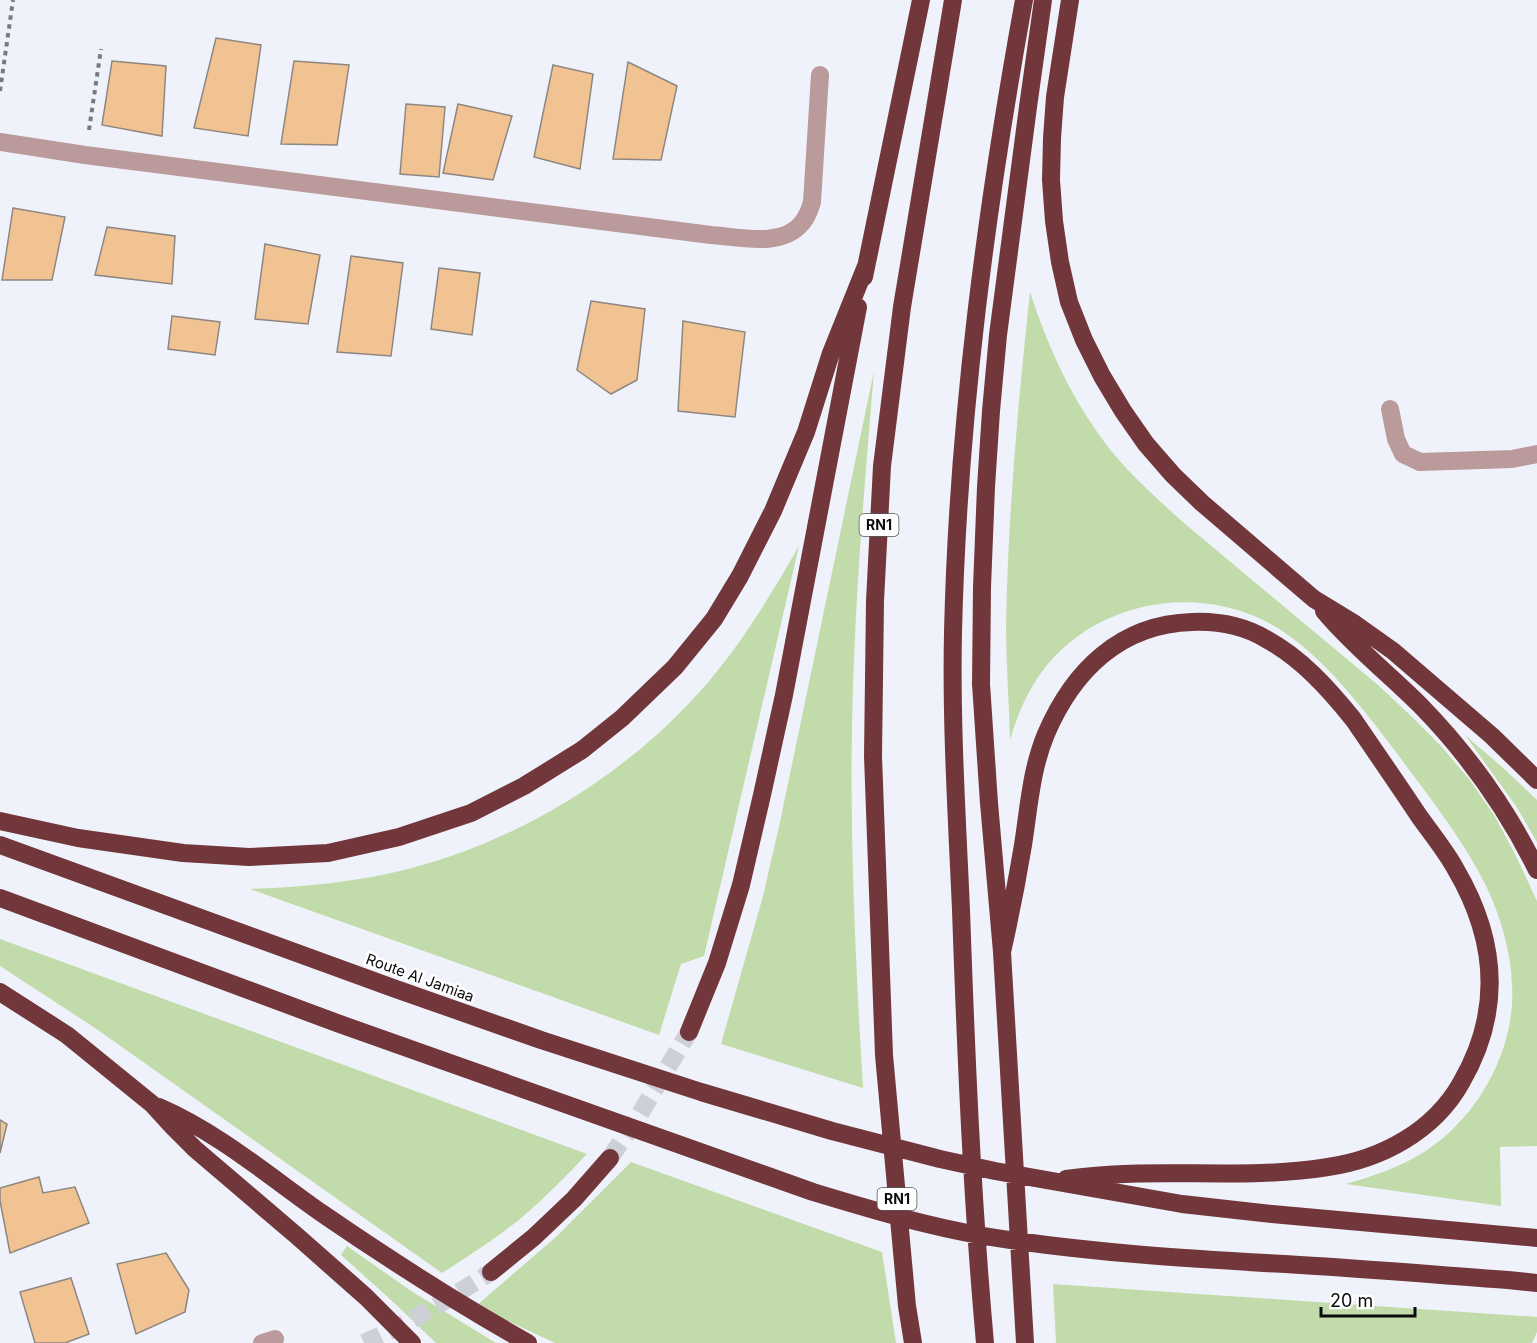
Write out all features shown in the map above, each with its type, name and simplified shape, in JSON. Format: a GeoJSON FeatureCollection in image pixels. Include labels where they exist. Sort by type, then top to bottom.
{"type":"FeatureCollection","features":[{"type":"Feature","properties":{"kind":"highway"},"geometry":{"type":"LineString","coordinates":[[689,1032],[717,963],[741,885],[760,806],[784,695],[866,266],[921,0]]}},
{"type":"Feature","properties":{"kind":"highway","name":"RN1"},"geometry":{"type":"LineString","coordinates":[[913,1343],[907,1306],[884,1055],[873,756],[874,601],[882,466],[902,307],[953,0]]}},
{"type":"Feature","properties":{"kind":"highway"},"geometry":{"type":"LineString","coordinates":[[985,1343],[979,1275],[962,942],[954,737],[953,634],[962,461],[979,288],[1003,115],[1024,0]]}},
{"type":"Feature","properties":{"kind":"highway"},"geometry":{"type":"LineString","coordinates":[[1025,1343],[1002,952],[981,684],[982,587],[991,411],[1002,302],[1043,0]]}},
{"type":"Feature","properties":{"kind":"highway"},"geometry":{"type":"LineString","coordinates":[[1070,0],[1055,97],[1052,138],[1051,180],[1054,221],[1069,302],[1102,376],[1146,444],[1173,474],[1202,503],[1314,599],[1348,638],[1449,736],[1477,770],[1502,807],[1537,870]]}},
{"type":"Feature","properties":{"kind":"highway"},"geometry":{"type":"LineString","coordinates":[[0,821],[78,838],[183,853],[249,857],[328,852],[399,837],[471,813],[524,786],[582,750],[622,718],[675,667],[714,619],[740,576],[773,511],[806,432],[831,353],[866,266]]}},
{"type":"Feature","properties":{"kind":"highway"},"geometry":{"type":"LineString","coordinates":[[1314,599],[1393,651],[1492,736],[1537,780]]}},
{"type":"Feature","properties":{"kind":"highway"},"geometry":{"type":"LineString","coordinates":[[1002,952],[1017,879],[1033,772],[1045,735],[1063,699],[1080,676],[1107,650],[1132,634],[1168,624],[1202,621],[1246,630],[1267,639],[1302,664],[1337,699],[1353,718],[1455,868],[1478,915],[1488,951],[1490,989],[1486,1026],[1474,1062],[1455,1094],[1429,1122],[1399,1144],[1365,1159],[1329,1167],[1287,1172],[1094,1174],[1049,1181]]}},
{"type":"Feature","properties":{"kind":"highway","name":"Route Al Jamiaa"},"geometry":{"type":"LineString","coordinates":[[0,845],[531,1036],[701,1092],[832,1131],[940,1159],[1182,1204],[1537,1238]]}},
{"type":"Feature","properties":{"kind":"highway"},"geometry":{"type":"LineString","coordinates":[[0,897],[348,1027],[813,1192],[925,1224],[1040,1244],[1168,1257],[1537,1283]]}},
{"type":"Feature","properties":{"kind":"highway"},"geometry":{"type":"LineString","coordinates":[[0,992],[67,1035],[152,1104],[195,1149],[366,1297],[412,1343]]}},
{"type":"Feature","properties":{"kind":"highway"},"geometry":{"type":"LineString","coordinates":[[152,1104],[200,1128],[415,1276],[528,1343]]}},
{"type":"Feature","properties":{"kind":"highway"},"geometry":{"type":"LineString","coordinates":[[490,1272],[534,1237],[574,1199],[610,1158]]}},
{"type":"Feature","properties":{"kind":"street"},"geometry":{"type":"LineString","coordinates":[[0,142],[85,155],[711,235],[767,240],[780,238],[801,225],[812,202],[820,75]]}},
{"type":"Feature","properties":{"kind":"street"},"geometry":{"type":"LineString","coordinates":[[1390,409],[1396,439],[1403,454],[1420,462],[1512,459],[1537,454]]}},
{"type":"Feature","properties":{"kind":"path"},"geometry":{"type":"LineString","coordinates":[[0,91],[13,0]]}},
{"type":"Feature","properties":{"kind":"path"},"geometry":{"type":"LineString","coordinates":[[85,155],[101,48]]}},
{"type":"Feature","properties":{"kind":"green space"},"geometry":{"type":"Polygon","coordinates":[[[1030,292],[1047,339],[1081,407],[1095,429],[1127,469],[1184,523],[1378,685],[1410,715],[1469,779],[1494,815],[1515,854],[1537,901],[1537,1146],[1500,1147],[1501,1206],[1346,1184],[1406,1162],[1443,1138],[1461,1121],[1490,1080],[1500,1057],[1508,1033],[1512,1009],[1512,985],[1510,960],[1501,923],[1487,888],[1469,854],[1388,742],[1323,664],[1285,633],[1265,621],[1236,609],[1205,603],[1174,603],[1143,607],[1114,616],[1086,630],[1062,649],[1041,673],[1031,689],[1010,740],[1006,654],[1009,542],[1030,292]]]}},
{"type":"Feature","properties":{"kind":"green space"},"geometry":{"type":"Polygon","coordinates":[[[874,371],[857,594],[852,729],[854,908],[863,1088],[721,1044],[763,896],[780,822],[874,371]]]}},
{"type":"Feature","properties":{"kind":"green space"},"geometry":{"type":"Polygon","coordinates":[[[799,546],[704,956],[681,964],[659,1035],[250,889],[329,883],[408,869],[443,859],[511,832],[574,797],[633,755],[702,690],[749,628],[799,546]]]}},
{"type":"Feature","properties":{"kind":"green space"},"geometry":{"type":"Polygon","coordinates":[[[1465,735],[1537,800],[1537,842],[1516,806],[1465,735]]]}},
{"type":"Feature","properties":{"kind":"green space"},"geometry":{"type":"Polygon","coordinates":[[[0,939],[587,1154],[520,1219],[442,1273],[95,1028],[0,966],[0,939]]]}},
{"type":"Feature","properties":{"kind":"green space"},"geometry":{"type":"Polygon","coordinates":[[[631,1162],[882,1252],[896,1343],[555,1343],[476,1306],[557,1236],[631,1162]]]}},
{"type":"Feature","properties":{"kind":"green space"},"geometry":{"type":"Polygon","coordinates":[[[347,1246],[411,1291],[496,1343],[436,1343],[341,1255],[347,1246]]]}},
{"type":"Feature","properties":{"kind":"green space"},"geometry":{"type":"Polygon","coordinates":[[[1053,1284],[1537,1317],[1537,1332],[1532,1343],[1056,1343],[1053,1284]]]}},
{"type":"Feature","properties":{"kind":"building"},"geometry":{"type":"Polygon","coordinates":[[[216,38],[261,45],[248,136],[194,128],[216,38]]]}},
{"type":"Feature","properties":{"kind":"building"},"geometry":{"type":"Polygon","coordinates":[[[112,61],[166,66],[162,136],[102,125],[112,61]]]}},
{"type":"Feature","properties":{"kind":"building"},"geometry":{"type":"Polygon","coordinates":[[[294,61],[349,65],[337,145],[281,144],[294,61]]]}},
{"type":"Feature","properties":{"kind":"building"},"geometry":{"type":"Polygon","coordinates":[[[628,62],[677,86],[661,160],[613,159],[628,62]]]}},
{"type":"Feature","properties":{"kind":"building"},"geometry":{"type":"Polygon","coordinates":[[[553,65],[593,74],[580,169],[534,157],[553,65]]]}},
{"type":"Feature","properties":{"kind":"building"},"geometry":{"type":"Polygon","coordinates":[[[406,104],[445,107],[439,177],[400,174],[406,104]]]}},
{"type":"Feature","properties":{"kind":"building"},"geometry":{"type":"Polygon","coordinates":[[[458,104],[512,116],[493,180],[443,173],[458,104]]]}},
{"type":"Feature","properties":{"kind":"building"},"geometry":{"type":"Polygon","coordinates":[[[13,208],[65,217],[52,280],[2,280],[13,208]]]}},
{"type":"Feature","properties":{"kind":"building"},"geometry":{"type":"Polygon","coordinates":[[[107,227],[175,236],[172,284],[95,275],[107,227]]]}},
{"type":"Feature","properties":{"kind":"building"},"geometry":{"type":"Polygon","coordinates":[[[265,244],[320,255],[308,324],[255,319],[265,244]]]}},
{"type":"Feature","properties":{"kind":"building"},"geometry":{"type":"Polygon","coordinates":[[[351,256],[403,263],[391,356],[337,352],[351,256]]]}},
{"type":"Feature","properties":{"kind":"building"},"geometry":{"type":"Polygon","coordinates":[[[439,268],[480,273],[472,335],[431,329],[439,268]]]}},
{"type":"Feature","properties":{"kind":"building"},"geometry":{"type":"Polygon","coordinates":[[[591,301],[645,309],[637,380],[611,394],[577,370],[591,301]]]}},
{"type":"Feature","properties":{"kind":"building"},"geometry":{"type":"Polygon","coordinates":[[[172,316],[220,322],[215,355],[168,349],[172,316]]]}},
{"type":"Feature","properties":{"kind":"building"},"geometry":{"type":"Polygon","coordinates":[[[683,321],[745,332],[735,417],[678,411],[683,321]]]}},
{"type":"Feature","properties":{"kind":"building"},"geometry":{"type":"Polygon","coordinates":[[[0,1120],[7,1124],[0,1153],[0,1120]]]}},
{"type":"Feature","properties":{"kind":"building"},"geometry":{"type":"Polygon","coordinates":[[[39,1177],[43,1193],[75,1187],[89,1223],[10,1253],[0,1201],[0,1188],[39,1177]]]}},
{"type":"Feature","properties":{"kind":"building"},"geometry":{"type":"Polygon","coordinates":[[[166,1253],[189,1290],[185,1312],[136,1334],[117,1264],[166,1253]]]}},
{"type":"Feature","properties":{"kind":"building"},"geometry":{"type":"Polygon","coordinates":[[[71,1278],[89,1334],[65,1343],[35,1343],[20,1292],[71,1278]]]}},
{"type":"Feature","properties":{"kind":"tunnel"},"geometry":{"type":"LineString","coordinates":[[610,1158],[638,1117],[689,1032]]}},
{"type":"Feature","properties":{"kind":"tunnel"},"geometry":{"type":"LineString","coordinates":[[364,1343],[429,1310],[491,1272]]}}]}
